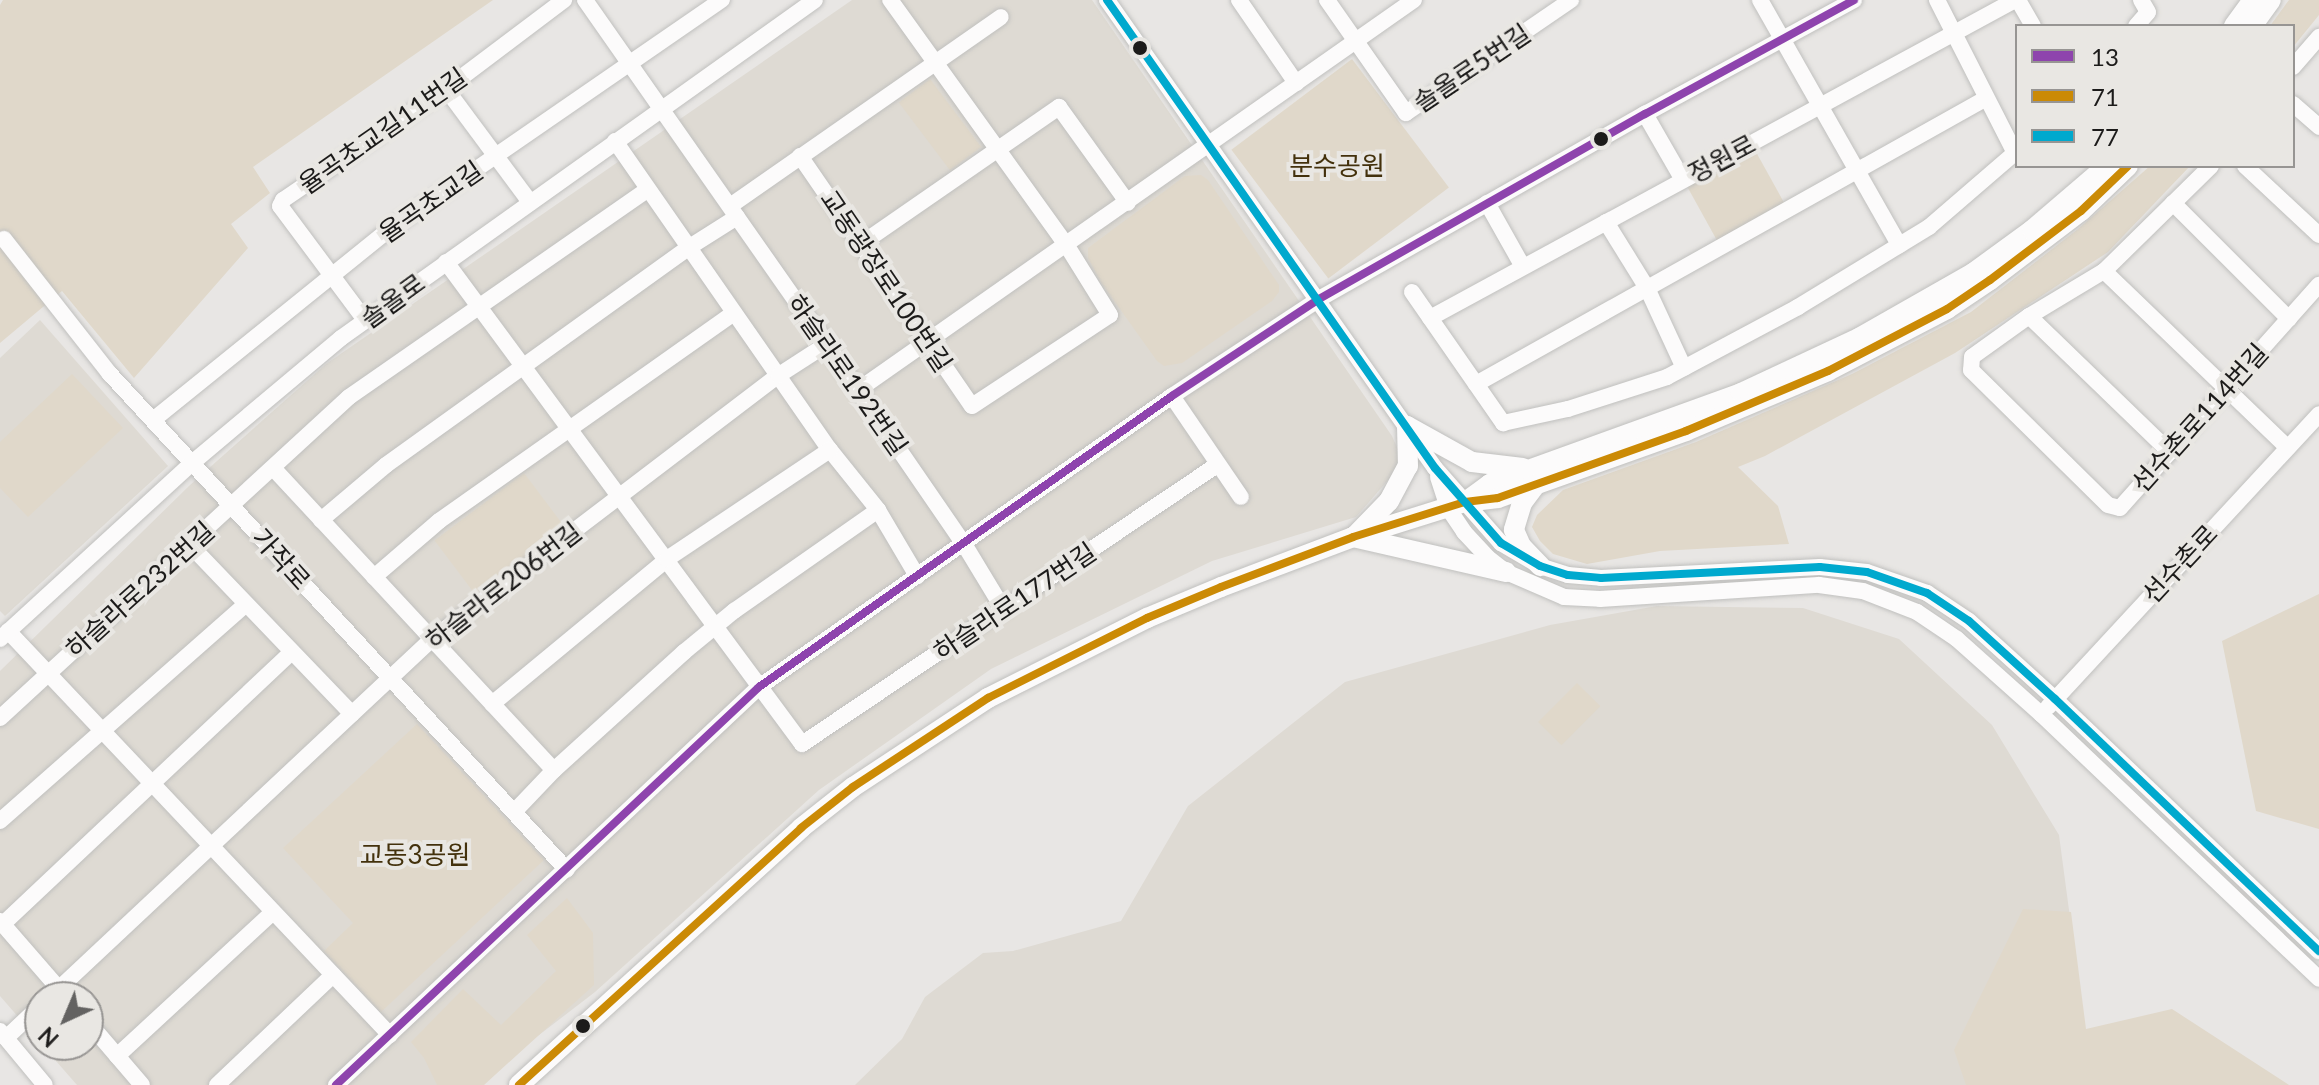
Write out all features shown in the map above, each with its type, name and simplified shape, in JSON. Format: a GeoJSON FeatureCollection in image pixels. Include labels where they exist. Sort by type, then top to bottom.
{"type":"FeatureCollection","features":[{"type":"Feature","properties":{"kind":"main road"},"geometry":{"type":"LineString","coordinates":[[2235,24],[2253,0]]}},
{"type":"Feature","properties":{"kind":"main road"},"geometry":{"type":"LineString","coordinates":[[2253,24],[2271,0]]}},
{"type":"Feature","properties":{"kind":"main road"},"geometry":{"type":"LineString","coordinates":[[519,1085],[801,828],[921,740],[1011,685],[1134,624],[1353,537],[1457,505],[1498,498],[1534,476],[1741,393],[1859,338],[1973,273],[2032,230],[2105,168]]}},
{"type":"Feature","properties":{"kind":"main road"},"geometry":{"type":"LineString","coordinates":[[1407,426],[1472,462],[1534,476],[1753,404],[1947,309],[2038,246],[2126,168]]}},
{"type":"Feature","properties":{"kind":"main road"},"geometry":{"type":"LineString","coordinates":[[1353,537],[1389,501],[1408,466],[1407,426]]}},
{"type":"Feature","properties":{"kind":"main road"},"geometry":{"type":"LineString","coordinates":[[1534,476],[1514,530],[1521,546],[1540,566]]}},
{"type":"Feature","properties":{"kind":"main road"},"geometry":{"type":"LineString","coordinates":[[1353,537],[1506,572]]}},
{"type":"Feature","properties":{"kind":"street","name":"율곡초교길11번길"},"geometry":{"type":"LineString","coordinates":[[365,320],[280,206],[283,200],[446,89],[564,0]]}},
{"type":"Feature","properties":{"kind":"street","name":"하슬라로192번길"},"geometry":{"type":"LineString","coordinates":[[585,0],[827,344],[964,544],[1004,610]]}},
{"type":"Feature","properties":{"kind":"street","name":"율곡초교길"},"geometry":{"type":"LineString","coordinates":[[153,420],[391,228],[722,0]]}},
{"type":"Feature","properties":{"kind":"street","name":"솔올로"},"geometry":{"type":"LineString","coordinates":[[4,635],[192,463],[365,320],[815,0]]}},
{"type":"Feature","properties":{"kind":"street"},"geometry":{"type":"LineString","coordinates":[[890,0],[1067,246]]}},
{"type":"Feature","properties":{"kind":"street"},"geometry":{"type":"LineString","coordinates":[[1107,0],[1407,426],[1457,505],[1464,532],[1506,572],[1564,597],[1600,599],[1819,585],[1863,591],[1917,612],[1957,639],[2041,714],[2319,979]]}},
{"type":"Feature","properties":{"kind":"street"},"geometry":{"type":"LineString","coordinates":[[1239,0],[1296,83]]}},
{"type":"Feature","properties":{"kind":"street","name":"솔올로5번길"},"geometry":{"type":"LineString","coordinates":[[1327,0],[1406,113],[1571,0]]}},
{"type":"Feature","properties":{"kind":"street"},"geometry":{"type":"LineString","coordinates":[[858,390],[1414,0]]}},
{"type":"Feature","properties":{"kind":"street"},"geometry":{"type":"LineString","coordinates":[[1760,0],[1899,245]]}},
{"type":"Feature","properties":{"kind":"street"},"geometry":{"type":"LineString","coordinates":[[336,1085],[759,687],[1172,396],[1319,299],[1645,114],[1854,0]]}},
{"type":"Feature","properties":{"kind":"street"},"geometry":{"type":"LineString","coordinates":[[1937,0],[1985,99],[2015,150]]}},
{"type":"Feature","properties":{"kind":"street"},"geometry":{"type":"LineString","coordinates":[[2016,0],[2032,24]]}},
{"type":"Feature","properties":{"kind":"street","name":"정원로"},"geometry":{"type":"LineString","coordinates":[[1430,318],[2016,0]]}},
{"type":"Feature","properties":{"kind":"street"},"geometry":{"type":"LineString","coordinates":[[321,520],[386,465],[688,248],[800,156],[1001,17]]}},
{"type":"Feature","properties":{"kind":"street"},"geometry":{"type":"LineString","coordinates":[[2295,65],[2319,37]]}},
{"type":"Feature","properties":{"kind":"street"},"geometry":{"type":"LineString","coordinates":[[446,89],[530,202]]}},
{"type":"Feature","properties":{"kind":"street"},"geometry":{"type":"LineString","coordinates":[[1476,384],[1985,99]]}},
{"type":"Feature","properties":{"kind":"street"},"geometry":{"type":"LineString","coordinates":[[2295,106],[2319,127]]}},
{"type":"Feature","properties":{"kind":"street"},"geometry":{"type":"LineString","coordinates":[[861,244],[1059,107],[1128,203]]}},
{"type":"Feature","properties":{"kind":"street"},"geometry":{"type":"LineString","coordinates":[[1645,114],[1683,180]]}},
{"type":"Feature","properties":{"kind":"street"},"geometry":{"type":"LineString","coordinates":[[615,141],[830,450],[878,510],[917,576]]}},
{"type":"Feature","properties":{"kind":"street"},"geometry":{"type":"LineString","coordinates":[[1412,292],[1503,423],[1568,409],[1684,368],[1798,307],[1929,227],[2015,153]]}},
{"type":"Feature","properties":{"kind":"street","name":"교동광장로100번길"},"geometry":{"type":"LineString","coordinates":[[800,156],[972,406],[1110,315],[1067,246]]}},
{"type":"Feature","properties":{"kind":"street"},"geometry":{"type":"LineString","coordinates":[[2170,452],[2029,316],[2104,271],[2209,168]]}},
{"type":"Feature","properties":{"kind":"street"},"geometry":{"type":"LineString","coordinates":[[2247,168],[2319,235]]}},
{"type":"Feature","properties":{"kind":"street"},"geometry":{"type":"LineString","coordinates":[[233,506],[349,397],[647,190]]}},
{"type":"Feature","properties":{"kind":"street"},"geometry":{"type":"LineString","coordinates":[[1487,203],[1523,267]]}},
{"type":"Feature","properties":{"kind":"street","name":"선수촌로114번길"},"geometry":{"type":"LineString","coordinates":[[2173,203],[2289,319]]}},
{"type":"Feature","properties":{"kind":"street"},"geometry":{"type":"LineString","coordinates":[[1606,222],[1647,288],[1684,368]]}},
{"type":"Feature","properties":{"kind":"street","name":"가작로"},"geometry":{"type":"LineString","coordinates":[[4,239],[110,374],[567,870]]}},
{"type":"Feature","properties":{"kind":"street"},"geometry":{"type":"LineString","coordinates":[[446,262],[759,687]]}},
{"type":"Feature","properties":{"kind":"street"},"geometry":{"type":"LineString","coordinates":[[2104,271],[2288,448]]}},
{"type":"Feature","properties":{"kind":"street","name":"선수촌로114번길"},"geometry":{"type":"LineString","coordinates":[[2029,316],[1972,357],[1971,370],[2108,505],[2120,508],[2227,392],[2319,285]]}},
{"type":"Feature","properties":{"kind":"street"},"geometry":{"type":"LineString","coordinates":[[374,577],[439,521],[734,313]]}},
{"type":"Feature","properties":{"kind":"street","name":"하슬라로206번길"},"geometry":{"type":"LineString","coordinates":[[392,680],[432,639],[779,375],[827,344]]}},
{"type":"Feature","properties":{"kind":"street"},"geometry":{"type":"LineString","coordinates":[[1172,396],[1241,497]]}},
{"type":"Feature","properties":{"kind":"street","name":"선수촌로"},"geometry":{"type":"LineString","coordinates":[[2041,714],[2319,414]]}},
{"type":"Feature","properties":{"kind":"street"},"geometry":{"type":"LineString","coordinates":[[492,704],[667,559],[830,450]]}},
{"type":"Feature","properties":{"kind":"street","name":"하슬라로177번길"},"geometry":{"type":"LineString","coordinates":[[759,687],[802,744],[1217,465]]}},
{"type":"Feature","properties":{"kind":"street"},"geometry":{"type":"LineString","coordinates":[[274,469],[554,770]]}},
{"type":"Feature","properties":{"kind":"street"},"geometry":{"type":"LineString","coordinates":[[1457,505],[1501,543],[1540,566],[1568,575],[1601,578],[1820,567],[1880,575],[1927,593],[1969,621],[2055,699],[2319,951]]}},
{"type":"Feature","properties":{"kind":"street","name":"하슬라로232번길"},"geometry":{"type":"LineString","coordinates":[[0,718],[233,506]]}},
{"type":"Feature","properties":{"kind":"street"},"geometry":{"type":"LineString","coordinates":[[514,812],[554,770],[716,625],[878,510]]}},
{"type":"Feature","properties":{"kind":"street"},"geometry":{"type":"LineString","coordinates":[[190,545],[352,714]]}},
{"type":"Feature","properties":{"kind":"street"},"geometry":{"type":"LineString","coordinates":[[0,821],[246,604]]}},
{"type":"Feature","properties":{"kind":"street","name":"하슬라로232번길"},"geometry":{"type":"LineString","coordinates":[[4,635],[48,675],[390,1035]]}},
{"type":"Feature","properties":{"kind":"street"},"geometry":{"type":"LineString","coordinates":[[48,981],[2,923],[292,652]]}},
{"type":"Feature","properties":{"kind":"street"},"geometry":{"type":"LineString","coordinates":[[71,981],[210,846],[392,680]]}},
{"type":"Feature","properties":{"kind":"street"},"geometry":{"type":"LineString","coordinates":[[117,1056],[273,912]]}},
{"type":"Feature","properties":{"kind":"street"},"geometry":{"type":"LineString","coordinates":[[217,1085],[333,975]]}},
{"type":"Feature","properties":{"kind":"street"},"geometry":{"type":"LineString","coordinates":[[24,1019],[3,1035],[45,1085]]}},
{"type":"Feature","properties":{"kind":"street"},"geometry":{"type":"LineString","coordinates":[[104,1041],[142,1085]]}},
{"type":"Feature","properties":{"kind":"street"},"geometry":{"type":"LineString","coordinates":[[536,1085],[545,1064]]}},
{"type":"Feature","properties":{"kind":"shaded area"},"geometry":{"type":"Polygon","coordinates":[[[852,0],[1092,0],[1392,436],[1400,454],[1395,472],[1356,517],[1212,561],[991,669],[819,790],[595,992],[474,1085],[77,1085],[56,1061],[104,1061],[104,981],[24,981],[24,1024],[0,996],[0,671],[189,486],[326,364],[852,0]]]}},
{"type":"Feature","properties":{"kind":"shaded area"},"geometry":{"type":"Polygon","coordinates":[[[40,320],[168,466],[5,616],[0,611],[0,358],[40,320]]]}},
{"type":"Feature","properties":{"kind":"shaded area"},"geometry":{"type":"Polygon","coordinates":[[[1657,606],[1803,608],[1899,639],[1992,725],[2059,835],[2085,1030],[2088,1085],[855,1085],[902,1039],[925,997],[983,953],[1013,951],[1121,921],[1188,806],[1345,682],[1550,625],[1657,606]]]}},
{"type":"Feature","properties":{"kind":"green space"},"geometry":{"type":"Polygon","coordinates":[[[3,0],[493,0],[253,167],[270,193],[231,224],[248,248],[134,378],[62,291],[0,343],[0,5],[3,0]]]}},
{"type":"Feature","properties":{"kind":"green space"},"geometry":{"type":"Polygon","coordinates":[[[2289,0],[2319,0],[2319,15],[2295,45],[2295,24],[2271,24],[2289,0]]]}},
{"type":"Feature","properties":{"kind":"green space","name":"분수공원"},"geometry":{"type":"Polygon","coordinates":[[[1352,59],[1449,188],[1328,278],[1231,150],[1352,59]]]}},
{"type":"Feature","properties":{"kind":"green space"},"geometry":{"type":"Polygon","coordinates":[[[930,79],[981,147],[950,170],[899,102],[930,79]]]}},
{"type":"Feature","properties":{"kind":"green space"},"geometry":{"type":"Polygon","coordinates":[[[1751,143],[1788,209],[1720,247],[1684,180],[1751,143]]]}},
{"type":"Feature","properties":{"kind":"green space"},"geometry":{"type":"Polygon","coordinates":[[[2148,168],[2188,168],[2108,252],[1955,353],[1765,456],[1738,467],[1778,506],[1789,544],[1660,551],[1587,564],[1553,554],[1532,527],[1537,515],[1563,490],[1696,442],[1852,374],[1971,312],[2078,229],[2148,168]]]}},
{"type":"Feature","properties":{"kind":"green space"},"geometry":{"type":"Polygon","coordinates":[[[1201,175],[1208,180],[1279,285],[1279,292],[1272,301],[1182,363],[1164,366],[1157,361],[1100,281],[1088,258],[1088,248],[1185,176],[1201,175]]]}},
{"type":"Feature","properties":{"kind":"green space"},"geometry":{"type":"Polygon","coordinates":[[[72,374],[123,428],[28,517],[0,488],[0,442],[72,374]]]}},
{"type":"Feature","properties":{"kind":"green space"},"geometry":{"type":"Polygon","coordinates":[[[524,473],[565,527],[475,595],[435,540],[524,473]]]}},
{"type":"Feature","properties":{"kind":"green space"},"geometry":{"type":"Polygon","coordinates":[[[2319,594],[2319,829],[2256,811],[2222,641],[2319,594]]]}},
{"type":"Feature","properties":{"kind":"green space"},"geometry":{"type":"Polygon","coordinates":[[[1577,683],[1600,706],[1561,745],[1538,722],[1577,683]]]}},
{"type":"Feature","properties":{"kind":"green space","name":"교동3공원"},"geometry":{"type":"Polygon","coordinates":[[[417,724],[544,860],[381,1012],[324,951],[353,923],[283,848],[417,724]]]}},
{"type":"Feature","properties":{"kind":"green space"},"geometry":{"type":"Polygon","coordinates":[[[567,898],[593,933],[594,985],[484,1085],[437,1085],[424,1058],[411,1042],[463,989],[501,1025],[556,971],[527,935],[567,898]]]}},
{"type":"Feature","properties":{"kind":"green space"},"geometry":{"type":"Polygon","coordinates":[[[2023,909],[2071,912],[2086,1029],[2172,1009],[2289,1085],[1966,1085],[1954,1050],[2023,909]]]}},
{"type":"Feature","properties":{"kind":"transit line","name":"77"},"geometry":{"type":"LineString","coordinates":[[1107,0],[1435,468],[1501,543],[1540,566],[1568,575],[1601,578],[1820,567],[1867,572],[1927,593],[1969,621],[2055,699],[2319,951]]}},
{"type":"Feature","properties":{"kind":"transit line","name":"13"},"geometry":{"type":"LineString","coordinates":[[336,1085],[759,687],[1172,396],[1319,299],[1645,114],[1854,0]]}},
{"type":"Feature","properties":{"kind":"transit line","name":"71"},"geometry":{"type":"LineString","coordinates":[[519,1085],[801,828],[853,787],[988,698],[1147,618],[1221,587],[1353,537],[1465,502],[1498,498],[1686,431],[1828,371],[1947,309],[1990,280],[2081,211],[2126,168]]}}]}
